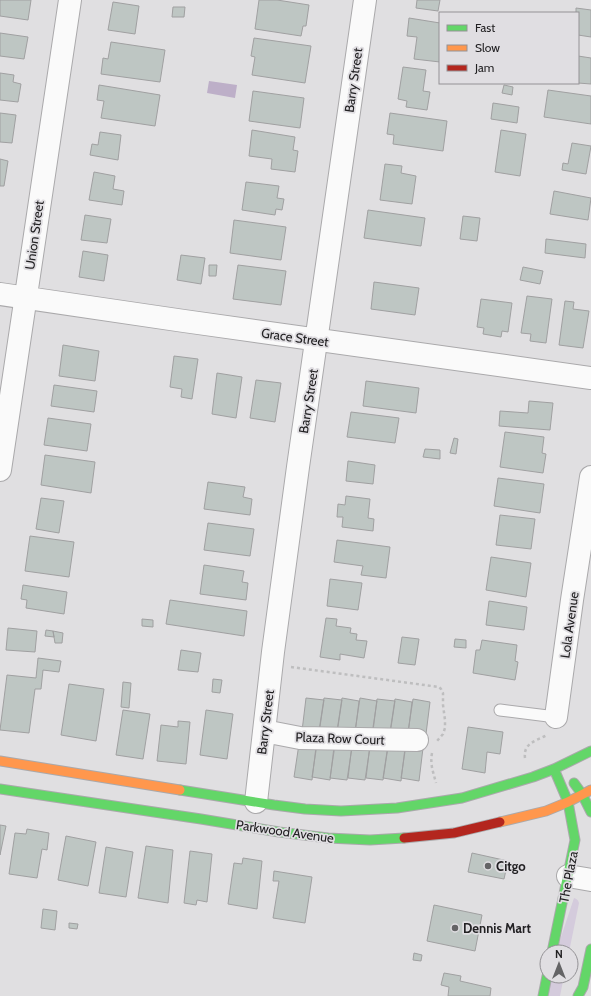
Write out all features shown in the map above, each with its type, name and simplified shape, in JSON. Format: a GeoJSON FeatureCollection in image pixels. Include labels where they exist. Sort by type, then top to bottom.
{"type":"FeatureCollection","features":[{"type":"Feature","properties":{"kind":"main road"},"geometry":{"type":"LineString","coordinates":[[554,769],[591,751]]}},
{"type":"Feature","properties":{"kind":"main road","name":"Parkwood Avenue"},"geometry":{"type":"LineString","coordinates":[[0,761],[256,802],[305,809],[340,811],[397,808],[462,798],[533,777],[554,769]]}},
{"type":"Feature","properties":{"kind":"main road"},"geometry":{"type":"LineString","coordinates":[[554,769],[566,775],[582,794],[591,812]]}},
{"type":"Feature","properties":{"kind":"main road","name":"The Plaza"},"geometry":{"type":"LineString","coordinates":[[554,769],[568,802],[575,840],[554,944]]}},
{"type":"Feature","properties":{"kind":"main road","name":"Parkwood Avenue"},"geometry":{"type":"LineString","coordinates":[[0,789],[279,832],[328,838],[370,840],[413,838],[454,833],[546,811],[568,802]]}},
{"type":"Feature","properties":{"kind":"main road"},"geometry":{"type":"LineString","coordinates":[[568,802],[591,790]]}},
{"type":"Feature","properties":{"kind":"main road"},"geometry":{"type":"LineString","coordinates":[[578,996],[583,987],[591,949]]}},
{"type":"Feature","properties":{"kind":"main road"},"geometry":{"type":"LineString","coordinates":[[543,996],[545,984]]}},
{"type":"Feature","properties":{"kind":"street","name":"Union Street"},"geometry":{"type":"LineString","coordinates":[[0,470],[70,0]]}},
{"type":"Feature","properties":{"kind":"street","name":"Barry Street"},"geometry":{"type":"LineString","coordinates":[[256,802],[273,652],[298,467],[365,0]]}},
{"type":"Feature","properties":{"kind":"street","name":"Grace Street"},"geometry":{"type":"LineString","coordinates":[[0,294],[591,378]]}},
{"type":"Feature","properties":{"kind":"street","name":"Lola Avenue"},"geometry":{"type":"LineString","coordinates":[[552,726],[591,477]]}},
{"type":"Feature","properties":{"kind":"street","name":"Plaza Row Court"},"geometry":{"type":"LineString","coordinates":[[264,731],[300,738],[429,744]]}},
{"type":"Feature","properties":{"kind":"street"},"geometry":{"type":"LineString","coordinates":[[568,876],[591,880]]}},
{"type":"Feature","properties":{"kind":"lane"},"geometry":{"type":"LineString","coordinates":[[500,710],[552,726]]}},
{"type":"Feature","properties":{"kind":"path"},"geometry":{"type":"LineString","coordinates":[[288,666],[441,688],[443,693],[445,728],[443,734],[429,744],[431,768],[437,787]]}},
{"type":"Feature","properties":{"kind":"path"},"geometry":{"type":"LineString","coordinates":[[526,761],[525,752],[527,746],[552,726]]}},
{"type":"Feature","properties":{"kind":"shaded area"},"geometry":{"type":"Polygon","coordinates":[[[209,81],[237,85],[235,98],[207,93],[209,81]]]}},
{"type":"Feature","properties":{"kind":"shaded area"},"geometry":{"type":"Polygon","coordinates":[[[574,898],[579,903],[571,944],[559,944],[574,898]]]}},
{"type":"Feature","properties":{"kind":"shaded area"},"geometry":{"type":"Polygon","coordinates":[[[549,984],[562,984],[560,996],[547,996],[549,984]]]}},
{"type":"Feature","properties":{"kind":"building"},"geometry":{"type":"Polygon","coordinates":[[[0,0],[31,0],[28,20],[0,16],[0,0]]]}},
{"type":"Feature","properties":{"kind":"building"},"geometry":{"type":"Polygon","coordinates":[[[259,0],[277,0],[309,5],[306,26],[303,26],[301,36],[255,29],[259,0]]]}},
{"type":"Feature","properties":{"kind":"building"},"geometry":{"type":"Polygon","coordinates":[[[417,0],[440,0],[438,11],[416,8],[417,0]]]}},
{"type":"Feature","properties":{"kind":"building"},"geometry":{"type":"Polygon","coordinates":[[[113,2],[139,6],[135,34],[108,30],[113,2]]]}},
{"type":"Feature","properties":{"kind":"building"},"geometry":{"type":"Polygon","coordinates":[[[173,7],[185,7],[184,17],[172,17],[173,7]]]}},
{"type":"Feature","properties":{"kind":"building"},"geometry":{"type":"Polygon","coordinates":[[[576,8],[591,10],[591,37],[579,35],[579,12],[576,12],[576,8]]]}},
{"type":"Feature","properties":{"kind":"building"},"geometry":{"type":"Polygon","coordinates":[[[409,18],[439,23],[439,62],[414,59],[417,37],[407,36],[409,18]]]}},
{"type":"Feature","properties":{"kind":"building"},"geometry":{"type":"Polygon","coordinates":[[[0,33],[28,37],[24,59],[0,56],[0,33]]]}},
{"type":"Feature","properties":{"kind":"building"},"geometry":{"type":"Polygon","coordinates":[[[254,38],[311,46],[305,83],[252,75],[255,57],[251,56],[254,38]]]}},
{"type":"Feature","properties":{"kind":"building"},"geometry":{"type":"Polygon","coordinates":[[[111,42],[165,50],[160,82],[101,74],[103,58],[108,59],[111,42]]]}},
{"type":"Feature","properties":{"kind":"building"},"geometry":{"type":"Polygon","coordinates":[[[579,56],[591,58],[591,84],[579,83],[579,56]]]}},
{"type":"Feature","properties":{"kind":"building"},"geometry":{"type":"Polygon","coordinates":[[[403,67],[426,70],[423,91],[430,92],[427,110],[406,107],[407,101],[398,99],[403,67]]]}},
{"type":"Feature","properties":{"kind":"building"},"geometry":{"type":"Polygon","coordinates":[[[0,73],[14,75],[13,82],[21,84],[18,102],[0,100],[0,73]]]}},
{"type":"Feature","properties":{"kind":"building"},"geometry":{"type":"Polygon","coordinates":[[[99,85],[160,95],[155,126],[101,118],[104,101],[97,100],[99,85]]]}},
{"type":"Feature","properties":{"kind":"building"},"geometry":{"type":"Polygon","coordinates":[[[504,85],[513,87],[512,95],[502,93],[504,85]]]}},
{"type":"Feature","properties":{"kind":"building"},"geometry":{"type":"Polygon","coordinates":[[[548,90],[591,96],[591,124],[544,117],[548,90]]]}},
{"type":"Feature","properties":{"kind":"building"},"geometry":{"type":"Polygon","coordinates":[[[253,91],[304,98],[300,128],[249,121],[253,91]]]}},
{"type":"Feature","properties":{"kind":"building"},"geometry":{"type":"Polygon","coordinates":[[[493,103],[519,107],[517,123],[491,119],[493,103]]]}},
{"type":"Feature","properties":{"kind":"building"},"geometry":{"type":"Polygon","coordinates":[[[0,113],[16,115],[12,143],[0,142],[0,113]]]}},
{"type":"Feature","properties":{"kind":"building"},"geometry":{"type":"Polygon","coordinates":[[[390,113],[447,121],[443,151],[393,144],[394,135],[387,134],[390,113]]]}},
{"type":"Feature","properties":{"kind":"building"},"geometry":{"type":"Polygon","coordinates":[[[252,130],[295,137],[293,150],[298,151],[295,172],[271,169],[272,159],[249,156],[252,130]]]}},
{"type":"Feature","properties":{"kind":"building"},"geometry":{"type":"Polygon","coordinates":[[[501,130],[526,134],[520,176],[495,172],[501,130]]]}},
{"type":"Feature","properties":{"kind":"building"},"geometry":{"type":"Polygon","coordinates":[[[100,132],[121,135],[118,160],[90,155],[92,144],[98,145],[100,132]]]}},
{"type":"Feature","properties":{"kind":"building"},"geometry":{"type":"Polygon","coordinates":[[[572,143],[591,146],[586,174],[562,170],[563,163],[568,164],[572,143]]]}},
{"type":"Feature","properties":{"kind":"building"},"geometry":{"type":"Polygon","coordinates":[[[0,159],[8,161],[4,186],[0,186],[0,159]]]}},
{"type":"Feature","properties":{"kind":"building"},"geometry":{"type":"Polygon","coordinates":[[[385,164],[402,166],[401,173],[416,176],[412,204],[380,200],[385,164]]]}},
{"type":"Feature","properties":{"kind":"building"},"geometry":{"type":"Polygon","coordinates":[[[94,172],[115,176],[113,189],[124,191],[122,205],[89,200],[94,172]]]}},
{"type":"Feature","properties":{"kind":"building"},"geometry":{"type":"Polygon","coordinates":[[[246,182],[279,186],[277,198],[284,199],[282,210],[276,209],[275,215],[242,210],[246,182]]]}},
{"type":"Feature","properties":{"kind":"building"},"geometry":{"type":"Polygon","coordinates":[[[554,191],[591,198],[588,220],[550,214],[554,191]]]}},
{"type":"Feature","properties":{"kind":"building"},"geometry":{"type":"Polygon","coordinates":[[[368,210],[425,218],[421,246],[364,238],[368,210]]]}},
{"type":"Feature","properties":{"kind":"building"},"geometry":{"type":"Polygon","coordinates":[[[85,215],[111,219],[107,243],[81,240],[85,215]]]}},
{"type":"Feature","properties":{"kind":"building"},"geometry":{"type":"Polygon","coordinates":[[[463,216],[480,218],[477,241],[460,239],[463,216]]]}},
{"type":"Feature","properties":{"kind":"building"},"geometry":{"type":"Polygon","coordinates":[[[234,220],[286,227],[281,260],[230,253],[234,220]]]}},
{"type":"Feature","properties":{"kind":"building"},"geometry":{"type":"Polygon","coordinates":[[[546,239],[586,244],[585,258],[545,253],[546,239]]]}},
{"type":"Feature","properties":{"kind":"building"},"geometry":{"type":"Polygon","coordinates":[[[83,251],[108,255],[104,281],[79,277],[83,251]]]}},
{"type":"Feature","properties":{"kind":"building"},"geometry":{"type":"Polygon","coordinates":[[[181,255],[205,258],[201,284],[177,280],[181,255]]]}},
{"type":"Feature","properties":{"kind":"building"},"geometry":{"type":"Polygon","coordinates":[[[209,265],[217,265],[216,276],[209,276],[209,265]]]}},
{"type":"Feature","properties":{"kind":"building"},"geometry":{"type":"Polygon","coordinates":[[[238,265],[286,271],[281,305],[233,299],[238,265]]]}},
{"type":"Feature","properties":{"kind":"building"},"geometry":{"type":"Polygon","coordinates":[[[523,267],[543,271],[540,284],[520,280],[523,267]]]}},
{"type":"Feature","properties":{"kind":"building"},"geometry":{"type":"Polygon","coordinates":[[[374,282],[419,288],[415,315],[371,309],[374,282]]]}},
{"type":"Feature","properties":{"kind":"building"},"geometry":{"type":"Polygon","coordinates":[[[527,296],[552,299],[546,343],[530,341],[531,334],[521,333],[527,296]]]}},
{"type":"Feature","properties":{"kind":"building"},"geometry":{"type":"Polygon","coordinates":[[[481,299],[512,303],[508,332],[502,331],[501,337],[483,334],[484,328],[477,327],[481,299]]]}},
{"type":"Feature","properties":{"kind":"building"},"geometry":{"type":"Polygon","coordinates":[[[565,301],[574,302],[573,309],[589,311],[583,348],[559,345],[565,301]]]}},
{"type":"Feature","properties":{"kind":"building"},"geometry":{"type":"Polygon","coordinates":[[[63,345],[99,351],[95,381],[59,376],[63,345]]]}},
{"type":"Feature","properties":{"kind":"building"},"geometry":{"type":"Polygon","coordinates":[[[174,356],[198,359],[192,399],[181,397],[182,389],[170,387],[174,356]]]}},
{"type":"Feature","properties":{"kind":"building"},"geometry":{"type":"Polygon","coordinates":[[[217,373],[242,377],[236,418],[212,414],[217,373]]]}},
{"type":"Feature","properties":{"kind":"building"},"geometry":{"type":"Polygon","coordinates":[[[256,380],[281,383],[275,422],[250,418],[256,380]]]}},
{"type":"Feature","properties":{"kind":"building"},"geometry":{"type":"Polygon","coordinates":[[[366,381],[419,388],[416,413],[363,406],[366,381]]]}},
{"type":"Feature","properties":{"kind":"building"},"geometry":{"type":"Polygon","coordinates":[[[54,385],[97,391],[94,412],[51,406],[54,385]]]}},
{"type":"Feature","properties":{"kind":"building"},"geometry":{"type":"Polygon","coordinates":[[[529,401],[553,403],[550,430],[499,426],[500,411],[528,413],[529,401]]]}},
{"type":"Feature","properties":{"kind":"building"},"geometry":{"type":"Polygon","coordinates":[[[351,412],[399,418],[395,443],[347,437],[351,412]]]}},
{"type":"Feature","properties":{"kind":"building"},"geometry":{"type":"Polygon","coordinates":[[[48,418],[91,424],[87,451],[44,445],[48,418]]]}},
{"type":"Feature","properties":{"kind":"building"},"geometry":{"type":"Polygon","coordinates":[[[505,432],[544,437],[542,453],[546,454],[543,473],[500,467],[505,432]]]}},
{"type":"Feature","properties":{"kind":"building"},"geometry":{"type":"Polygon","coordinates":[[[454,438],[458,439],[456,454],[450,453],[454,438]]]}},
{"type":"Feature","properties":{"kind":"building"},"geometry":{"type":"Polygon","coordinates":[[[425,449],[440,450],[440,459],[423,457],[425,449]]]}},
{"type":"Feature","properties":{"kind":"building"},"geometry":{"type":"Polygon","coordinates":[[[45,455],[95,462],[91,493],[41,485],[45,455]]]}},
{"type":"Feature","properties":{"kind":"building"},"geometry":{"type":"Polygon","coordinates":[[[348,461],[375,465],[373,484],[346,481],[348,461]]]}},
{"type":"Feature","properties":{"kind":"building"},"geometry":{"type":"Polygon","coordinates":[[[498,478],[544,484],[540,513],[494,506],[498,478]]]}},
{"type":"Feature","properties":{"kind":"building"},"geometry":{"type":"Polygon","coordinates":[[[208,482],[245,487],[243,497],[252,499],[250,515],[204,509],[208,482]]]}},
{"type":"Feature","properties":{"kind":"building"},"geometry":{"type":"Polygon","coordinates":[[[346,496],[370,499],[368,518],[374,519],[373,531],[342,527],[343,517],[337,517],[338,504],[345,505],[346,496]]]}},
{"type":"Feature","properties":{"kind":"building"},"geometry":{"type":"Polygon","coordinates":[[[41,498],[64,501],[59,533],[36,529],[41,498]]]}},
{"type":"Feature","properties":{"kind":"building"},"geometry":{"type":"Polygon","coordinates":[[[500,515],[535,519],[531,549],[496,545],[500,515]]]}},
{"type":"Feature","properties":{"kind":"building"},"geometry":{"type":"Polygon","coordinates":[[[208,523],[254,529],[250,556],[204,550],[208,523]]]}},
{"type":"Feature","properties":{"kind":"building"},"geometry":{"type":"Polygon","coordinates":[[[30,536],[74,542],[69,577],[25,571],[30,536]]]}},
{"type":"Feature","properties":{"kind":"building"},"geometry":{"type":"Polygon","coordinates":[[[337,540],[390,547],[386,578],[361,575],[363,566],[334,562],[337,540]]]}},
{"type":"Feature","properties":{"kind":"building"},"geometry":{"type":"Polygon","coordinates":[[[491,557],[531,563],[526,597],[486,590],[491,557]]]}},
{"type":"Feature","properties":{"kind":"building"},"geometry":{"type":"Polygon","coordinates":[[[204,565],[244,571],[242,582],[248,583],[246,600],[200,594],[204,565]]]}},
{"type":"Feature","properties":{"kind":"building"},"geometry":{"type":"Polygon","coordinates":[[[330,579],[362,583],[358,610],[327,606],[330,579]]]}},
{"type":"Feature","properties":{"kind":"building"},"geometry":{"type":"Polygon","coordinates":[[[23,585],[67,592],[64,614],[26,608],[27,600],[21,599],[23,585]]]}},
{"type":"Feature","properties":{"kind":"building"},"geometry":{"type":"Polygon","coordinates":[[[170,600],[247,611],[244,636],[166,624],[170,600]]]}},
{"type":"Feature","properties":{"kind":"building"},"geometry":{"type":"Polygon","coordinates":[[[489,601],[527,607],[524,630],[486,625],[489,601]]]}},
{"type":"Feature","properties":{"kind":"building"},"geometry":{"type":"Polygon","coordinates":[[[326,618],[337,619],[336,626],[351,628],[350,633],[357,634],[356,640],[367,641],[364,658],[340,654],[340,660],[320,657],[326,618]]]}},
{"type":"Feature","properties":{"kind":"building"},"geometry":{"type":"Polygon","coordinates":[[[142,619],[153,620],[153,627],[142,626],[142,619]]]}},
{"type":"Feature","properties":{"kind":"building"},"geometry":{"type":"Polygon","coordinates":[[[8,628],[37,631],[35,652],[6,650],[8,628]]]}},
{"type":"Feature","properties":{"kind":"building"},"geometry":{"type":"Polygon","coordinates":[[[46,630],[53,631],[54,637],[45,636],[46,630]]]}},
{"type":"Feature","properties":{"kind":"building"},"geometry":{"type":"Polygon","coordinates":[[[53,631],[63,633],[62,643],[55,643],[53,631]]]}},
{"type":"Feature","properties":{"kind":"building"},"geometry":{"type":"Polygon","coordinates":[[[402,637],[419,639],[415,665],[398,663],[402,637]]]}},
{"type":"Feature","properties":{"kind":"building"},"geometry":{"type":"Polygon","coordinates":[[[455,639],[466,640],[466,648],[454,647],[455,639]]]}},
{"type":"Feature","properties":{"kind":"building"},"geometry":{"type":"Polygon","coordinates":[[[482,640],[517,645],[515,661],[518,662],[515,680],[473,673],[476,650],[480,650],[482,640]]]}},
{"type":"Feature","properties":{"kind":"building"},"geometry":{"type":"Polygon","coordinates":[[[181,650],[201,653],[198,672],[178,670],[181,650]]]}},
{"type":"Feature","properties":{"kind":"building"},"geometry":{"type":"Polygon","coordinates":[[[38,658],[61,661],[59,672],[43,670],[41,689],[35,689],[29,733],[0,730],[7,675],[36,678],[38,658]]]}},
{"type":"Feature","properties":{"kind":"building"},"geometry":{"type":"Polygon","coordinates":[[[213,679],[222,680],[220,693],[212,692],[213,679]]]}},
{"type":"Feature","properties":{"kind":"building"},"geometry":{"type":"Polygon","coordinates":[[[123,682],[131,683],[129,708],[121,707],[123,682]]]}},
{"type":"Feature","properties":{"kind":"building"},"geometry":{"type":"Polygon","coordinates":[[[69,684],[104,689],[96,741],[61,735],[69,684]]]}},
{"type":"Feature","properties":{"kind":"building"},"geometry":{"type":"Polygon","coordinates":[[[306,698],[324,700],[319,733],[302,731],[306,698]]]}},
{"type":"Feature","properties":{"kind":"building"},"geometry":{"type":"Polygon","coordinates":[[[324,698],[342,700],[337,733],[319,731],[324,698]]]}},
{"type":"Feature","properties":{"kind":"building"},"geometry":{"type":"Polygon","coordinates":[[[342,698],[359,701],[355,734],[337,731],[342,698]]]}},
{"type":"Feature","properties":{"kind":"building"},"geometry":{"type":"Polygon","coordinates":[[[360,698],[377,701],[372,734],[355,731],[360,698]]]}},
{"type":"Feature","properties":{"kind":"building"},"geometry":{"type":"Polygon","coordinates":[[[377,699],[395,701],[390,734],[373,731],[377,699]]]}},
{"type":"Feature","properties":{"kind":"building"},"geometry":{"type":"Polygon","coordinates":[[[395,699],[412,702],[408,734],[390,732],[395,699]]]}},
{"type":"Feature","properties":{"kind":"building"},"geometry":{"type":"Polygon","coordinates":[[[413,699],[430,702],[426,734],[408,732],[413,699]]]}},
{"type":"Feature","properties":{"kind":"building"},"geometry":{"type":"Polygon","coordinates":[[[123,710],[150,714],[143,759],[116,755],[123,710]]]}},
{"type":"Feature","properties":{"kind":"building"},"geometry":{"type":"Polygon","coordinates":[[[206,710],[233,714],[227,759],[200,755],[206,710]]]}},
{"type":"Feature","properties":{"kind":"building"},"geometry":{"type":"Polygon","coordinates":[[[178,721],[190,722],[186,764],[157,761],[161,725],[178,727],[178,721]]]}},
{"type":"Feature","properties":{"kind":"building"},"geometry":{"type":"Polygon","coordinates":[[[468,727],[503,732],[500,754],[487,752],[485,773],[462,769],[468,727]]]}},
{"type":"Feature","properties":{"kind":"building"},"geometry":{"type":"Polygon","coordinates":[[[299,744],[316,747],[312,780],[294,777],[299,744]]]}},
{"type":"Feature","properties":{"kind":"building"},"geometry":{"type":"Polygon","coordinates":[[[317,744],[334,747],[330,780],[312,777],[317,744]]]}},
{"type":"Feature","properties":{"kind":"building"},"geometry":{"type":"Polygon","coordinates":[[[335,745],[352,747],[347,780],[330,778],[335,745]]]}},
{"type":"Feature","properties":{"kind":"building"},"geometry":{"type":"Polygon","coordinates":[[[352,745],[370,747],[365,780],[348,778],[352,745]]]}},
{"type":"Feature","properties":{"kind":"building"},"geometry":{"type":"Polygon","coordinates":[[[370,745],[388,747],[383,780],[366,778],[370,745]]]}},
{"type":"Feature","properties":{"kind":"building"},"geometry":{"type":"Polygon","coordinates":[[[388,745],[405,748],[401,781],[383,778],[388,745]]]}},
{"type":"Feature","properties":{"kind":"building"},"geometry":{"type":"Polygon","coordinates":[[[406,745],[423,748],[419,781],[401,778],[406,745]]]}},
{"type":"Feature","properties":{"kind":"building"},"geometry":{"type":"Polygon","coordinates":[[[0,825],[6,826],[0,855],[0,825]]]}},
{"type":"Feature","properties":{"kind":"building"},"geometry":{"type":"Polygon","coordinates":[[[27,829],[49,833],[47,850],[42,849],[37,878],[9,874],[15,833],[26,834],[27,829]]]}},
{"type":"Feature","properties":{"kind":"building"},"geometry":{"type":"Polygon","coordinates":[[[66,836],[96,842],[88,886],[58,880],[66,836]]]}},
{"type":"Feature","properties":{"kind":"building"},"geometry":{"type":"Polygon","coordinates":[[[146,846],[173,850],[168,903],[138,898],[146,846]]]}},
{"type":"Feature","properties":{"kind":"building"},"geometry":{"type":"Polygon","coordinates":[[[106,847],[133,852],[126,897],[99,893],[106,847]]]}},
{"type":"Feature","properties":{"kind":"building"},"geometry":{"type":"Polygon","coordinates":[[[190,851],[212,854],[207,902],[197,900],[196,905],[184,903],[190,851]]]}},
{"type":"Feature","properties":{"kind":"building","name":"Citgo"},"geometry":{"type":"Polygon","coordinates":[[[472,853],[508,861],[504,879],[468,872],[472,853]]]}},
{"type":"Feature","properties":{"kind":"building"},"geometry":{"type":"Polygon","coordinates":[[[243,858],[262,861],[257,909],[228,904],[234,863],[242,864],[243,858]]]}},
{"type":"Feature","properties":{"kind":"building"},"geometry":{"type":"Polygon","coordinates":[[[274,871],[312,877],[305,923],[273,918],[279,881],[273,881],[274,871]]]}},
{"type":"Feature","properties":{"kind":"building","name":"Dennis Mart"},"geometry":{"type":"Polygon","coordinates":[[[434,905],[482,915],[475,951],[427,941],[434,905]]]}},
{"type":"Feature","properties":{"kind":"building"},"geometry":{"type":"Polygon","coordinates":[[[43,909],[57,911],[55,930],[41,928],[43,909]]]}},
{"type":"Feature","properties":{"kind":"building"},"geometry":{"type":"Polygon","coordinates":[[[69,923],[78,924],[77,929],[69,928],[69,923]]]}},
{"type":"Feature","properties":{"kind":"building"},"geometry":{"type":"Polygon","coordinates":[[[414,953],[422,955],[421,961],[413,960],[414,953]]]}},
{"type":"Feature","properties":{"kind":"building"},"geometry":{"type":"Polygon","coordinates":[[[444,973],[461,976],[460,981],[491,988],[490,996],[448,996],[449,987],[441,985],[444,973]]]}},
{"type":"Feature","properties":{"kind":"traffic: fast"},"geometry":{"type":"LineString","coordinates":[[180,790],[305,809],[341,811],[397,808],[462,798],[533,777],[554,769],[591,751]]}},
{"type":"Feature","properties":{"kind":"traffic: fast"},"geometry":{"type":"LineString","coordinates":[[554,769],[568,802],[575,840],[554,944]]}},
{"type":"Feature","properties":{"kind":"traffic: fast"},"geometry":{"type":"LineString","coordinates":[[574,783],[582,794],[591,812]]}},
{"type":"Feature","properties":{"kind":"traffic: fast"},"geometry":{"type":"LineString","coordinates":[[0,789],[279,832],[328,838],[370,840],[404,838]]}},
{"type":"Feature","properties":{"kind":"traffic: fast"},"geometry":{"type":"LineString","coordinates":[[578,996],[583,987],[591,949]]}},
{"type":"Feature","properties":{"kind":"traffic: fast"},"geometry":{"type":"LineString","coordinates":[[543,996],[545,984]]}},
{"type":"Feature","properties":{"kind":"traffic: slow"},"geometry":{"type":"LineString","coordinates":[[0,761],[180,790]]}},
{"type":"Feature","properties":{"kind":"traffic: slow"},"geometry":{"type":"LineString","coordinates":[[500,822],[546,811],[591,790]]}},
{"type":"Feature","properties":{"kind":"traffic: jam"},"geometry":{"type":"LineString","coordinates":[[404,838],[454,833],[500,822]]}},
{"type":"Feature","properties":{"kind":"place","name":"Citgo"},"geometry":{"type":"Point","coordinates":[488,866]}},
{"type":"Feature","properties":{"kind":"place","name":"Dennis Mart"},"geometry":{"type":"Point","coordinates":[455,928]}}]}
